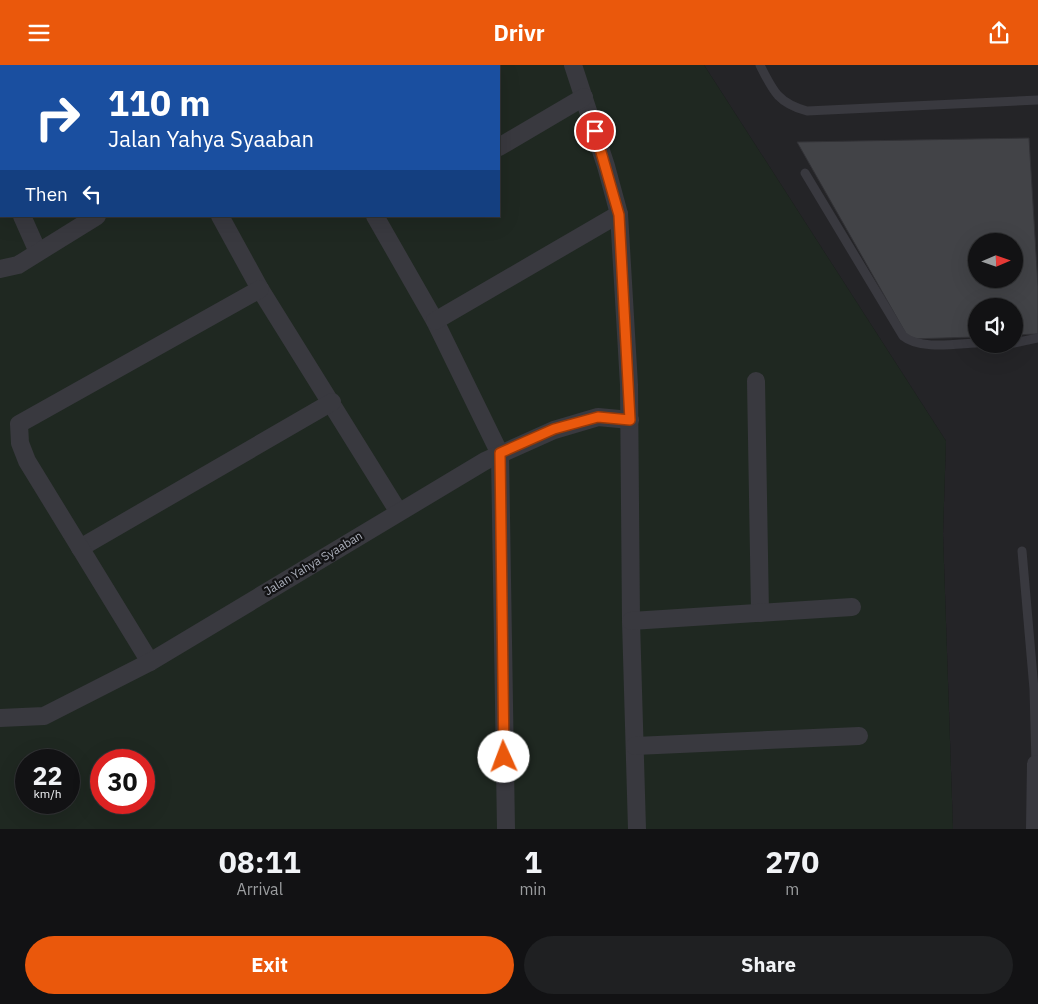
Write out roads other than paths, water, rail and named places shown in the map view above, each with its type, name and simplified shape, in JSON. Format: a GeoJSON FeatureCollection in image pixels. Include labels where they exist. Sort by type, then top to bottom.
{"type":"FeatureCollection","features":[{"type":"Feature","properties":{"kind":"street"},"geometry":{"type":"LineString","coordinates":[[573,65],[606,166],[619,215],[630,420],[637,829]]}},
{"type":"Feature","properties":{"kind":"street"},"geometry":{"type":"LineString","coordinates":[[500,146],[584,97]]}},
{"type":"Feature","properties":{"kind":"street"},"geometry":{"type":"LineString","coordinates":[[435,321],[619,215]]}},
{"type":"Feature","properties":{"kind":"street"},"geometry":{"type":"LineString","coordinates":[[22,217],[38,252]]}},
{"type":"Feature","properties":{"kind":"street"},"geometry":{"type":"LineString","coordinates":[[0,269],[18,265],[95,217]]}},
{"type":"Feature","properties":{"kind":"street"},"geometry":{"type":"LineString","coordinates":[[221,217],[260,289],[332,401],[398,511]]}},
{"type":"Feature","properties":{"kind":"street"},"geometry":{"type":"LineString","coordinates":[[376,217],[435,321],[500,453],[506,829]]}},
{"type":"Feature","properties":{"kind":"street"},"geometry":{"type":"LineString","coordinates":[[150,662],[27,461],[20,443],[19,424],[260,289]]}},
{"type":"Feature","properties":{"kind":"street"},"geometry":{"type":"LineString","coordinates":[[756,381],[760,613]]}},
{"type":"Feature","properties":{"kind":"street"},"geometry":{"type":"LineString","coordinates":[[80,548],[332,401]]}},
{"type":"Feature","properties":{"kind":"street","name":"Jalan Yahya Syaaban"},"geometry":{"type":"LineString","coordinates":[[0,718],[44,716],[150,662],[398,511],[500,453],[554,429],[598,417],[630,420]]}},
{"type":"Feature","properties":{"kind":"street"},"geometry":{"type":"LineString","coordinates":[[632,621],[852,607]]}},
{"type":"Feature","properties":{"kind":"street"},"geometry":{"type":"LineString","coordinates":[[635,746],[859,735]]}},
{"type":"Feature","properties":{"kind":"street"},"geometry":{"type":"LineString","coordinates":[[1035,829],[1037,764]]}},
{"type":"Feature","properties":{"kind":"lane"},"geometry":{"type":"LineString","coordinates":[[760,65],[772,91],[778,97],[790,106],[807,111],[1038,100]]}},
{"type":"Feature","properties":{"kind":"lane"},"geometry":{"type":"LineString","coordinates":[[805,173],[903,336],[909,341],[930,344],[968,343]]}},
{"type":"Feature","properties":{"kind":"lane"},"geometry":{"type":"LineString","coordinates":[[1023,342],[1038,339]]}},
{"type":"Feature","properties":{"kind":"lane"},"geometry":{"type":"LineString","coordinates":[[1022,551],[1034,689],[1037,764]]}}]}
